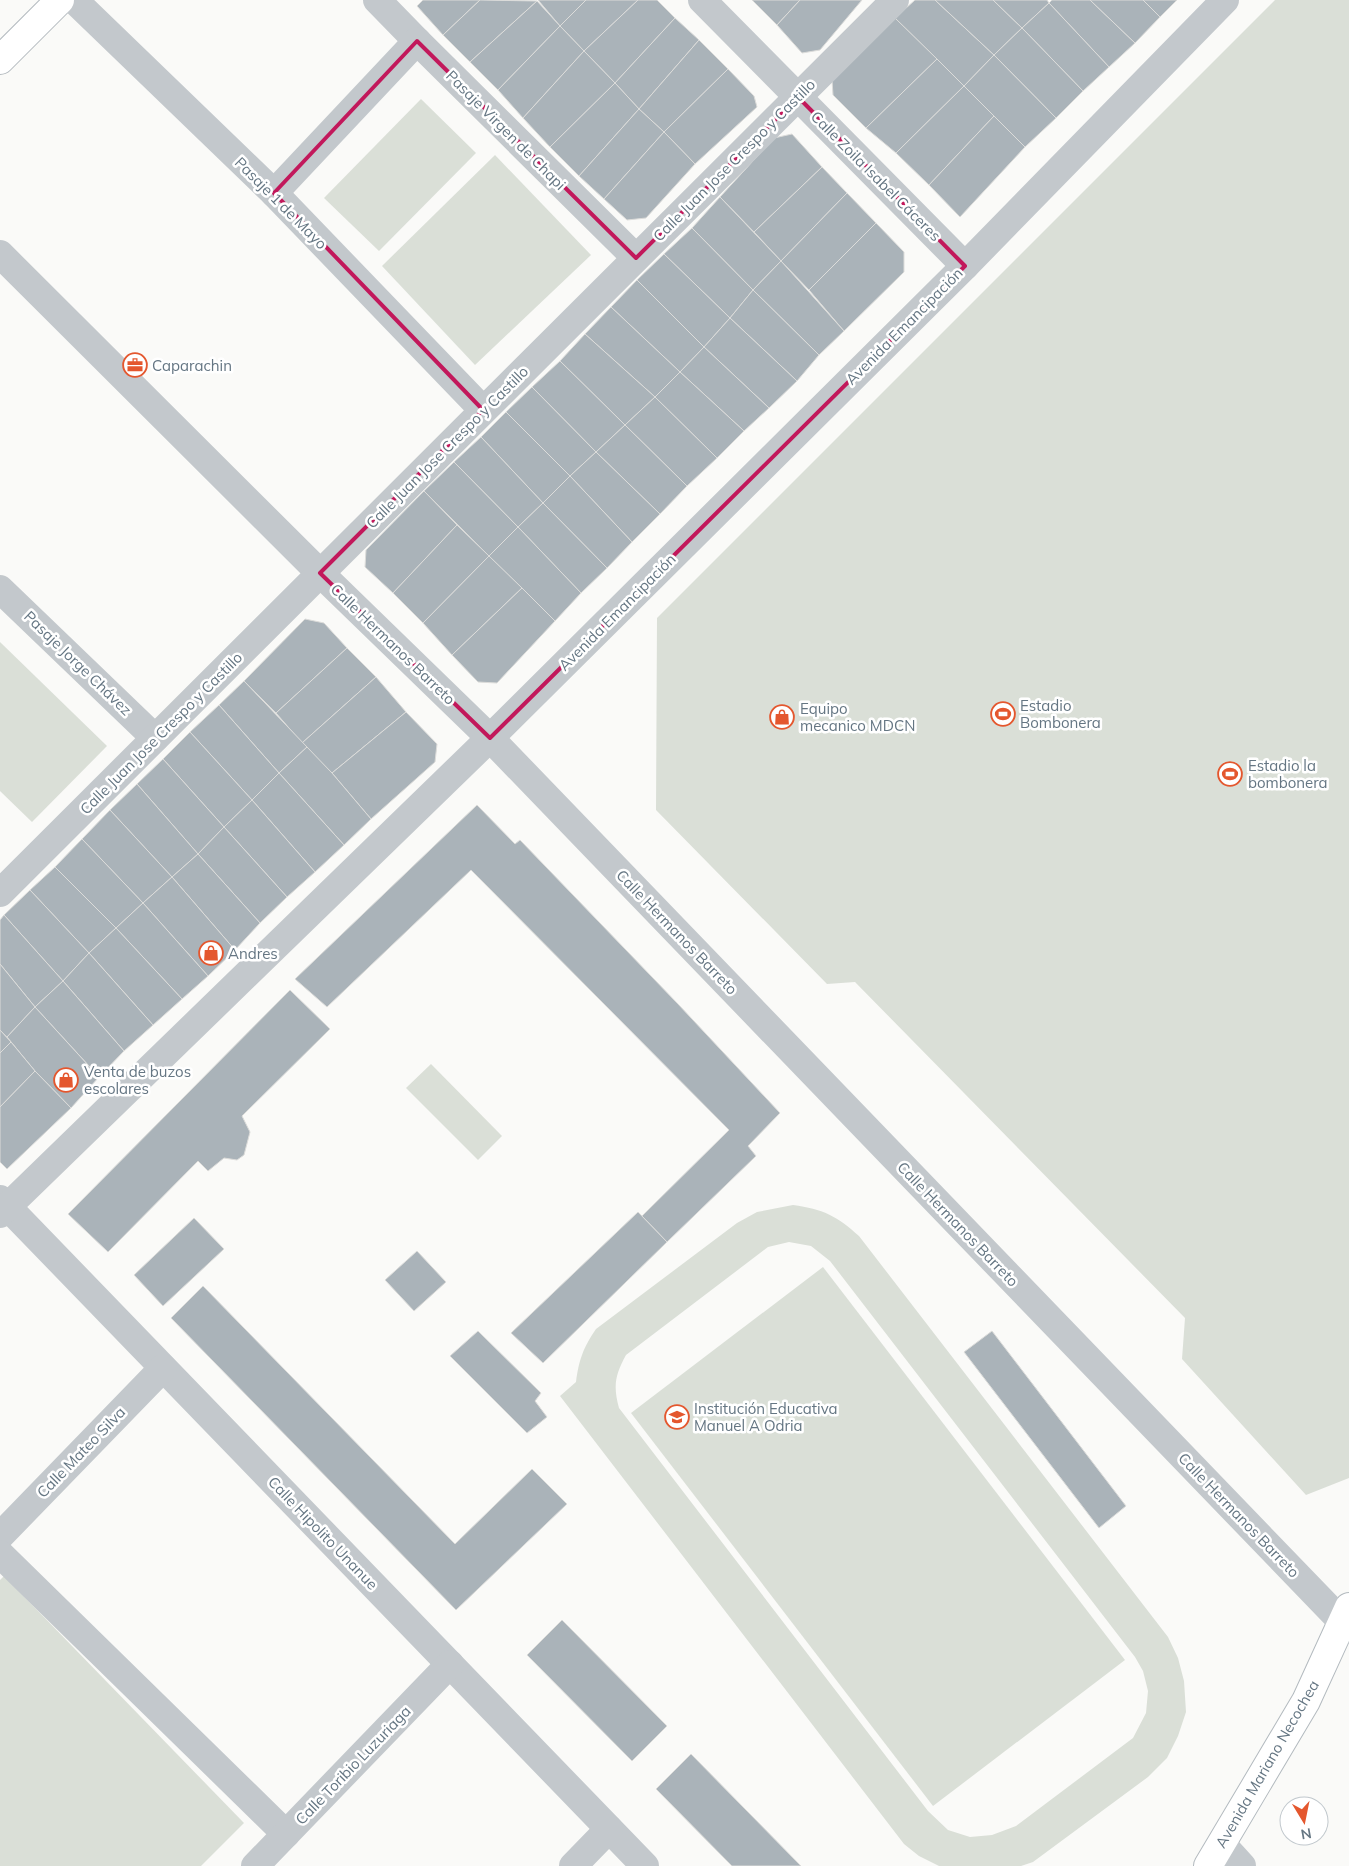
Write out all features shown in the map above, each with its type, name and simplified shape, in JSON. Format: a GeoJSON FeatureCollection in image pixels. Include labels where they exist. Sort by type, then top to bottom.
{"type":"FeatureCollection","features":[{"type":"Feature","properties":{"kind":"street"},"geometry":{"type":"LineString","coordinates":[[0,60],[60,0]]}},
{"type":"Feature","properties":{"kind":"street","name":"Pasaje 1 de Mayo"},"geometry":{"type":"LineString","coordinates":[[74,0],[274,193],[483,410]]}},
{"type":"Feature","properties":{"kind":"street","name":"Pasaje Virgen de Chapi"},"geometry":{"type":"LineString","coordinates":[[377,0],[417,42],[636,258]]}},
{"type":"Feature","properties":{"kind":"street","name":"Calle Zoila Isabel Cáceres"},"geometry":{"type":"LineString","coordinates":[[702,0],[965,266]]}},
{"type":"Feature","properties":{"kind":"street","name":"Calle Juan Jose Crespo y Castillo"},"geometry":{"type":"LineString","coordinates":[[1,891],[895,0]]}},
{"type":"Feature","properties":{"kind":"street","name":"Avenida Emancipación"},"geometry":{"type":"LineString","coordinates":[[2,1207],[490,738],[965,266],[1225,0]]}},
{"type":"Feature","properties":{"kind":"street"},"geometry":{"type":"LineString","coordinates":[[274,193],[417,42]]}},
{"type":"Feature","properties":{"kind":"street","name":"Calle Hermanos Barreto"},"geometry":{"type":"LineString","coordinates":[[0,254],[320,574],[490,738],[1347,1619]]}},
{"type":"Feature","properties":{"kind":"street","name":"Pasaje Jorge Chávez"},"geometry":{"type":"LineString","coordinates":[[0,588],[156,738]]}},
{"type":"Feature","properties":{"kind":"street","name":"Calle Hipolito Unanue"},"geometry":{"type":"LineString","coordinates":[[2,1207],[163,1368],[645,1866]]}},
{"type":"Feature","properties":{"kind":"street","name":"Calle Mateo Silva"},"geometry":{"type":"LineString","coordinates":[[0,1536],[163,1368]]}},
{"type":"Feature","properties":{"kind":"street"},"geometry":{"type":"LineString","coordinates":[[0,1554],[286,1834]]}},
{"type":"Feature","properties":{"kind":"street","name":"Avenida Mariano Necochea"},"geometry":{"type":"LineString","coordinates":[[1215,1855],[1306,1701],[1347,1619]]}},
{"type":"Feature","properties":{"kind":"street","name":"Calle Toribio Luzuriaga"},"geometry":{"type":"LineString","coordinates":[[255,1866],[450,1664]]}},
{"type":"Feature","properties":{"kind":"street"},"geometry":{"type":"LineString","coordinates":[[573,1866],[609,1829]]}},
{"type":"Feature","properties":{"kind":"street"},"geometry":{"type":"LineString","coordinates":[[1215,1855],[1242,1866]]}},
{"type":"Feature","properties":{"kind":"highlighted area"},"geometry":{"type":"Polygon","coordinates":[[[417,41],[636,258],[798,97],[965,266],[490,738],[320,573],[483,410],[274,193],[417,41]]]}},
{"type":"Feature","properties":{"kind":"shaded area","name":"Estadio Bombonera"},"geometry":{"type":"Polygon","coordinates":[[[1275,0],[1349,0],[1349,1478],[1306,1495],[1182,1359],[1185,1318],[855,982],[827,984],[656,810],[657,618],[1275,0]]]}},
{"type":"Feature","properties":{"kind":"shaded area"},"geometry":{"type":"Polygon","coordinates":[[[421,99],[476,153],[379,251],[324,198],[421,99]]]}},
{"type":"Feature","properties":{"kind":"shaded area"},"geometry":{"type":"Polygon","coordinates":[[[495,155],[591,255],[475,365],[382,266],[495,155]]]}},
{"type":"Feature","properties":{"kind":"shaded area"},"geometry":{"type":"Polygon","coordinates":[[[0,642],[107,746],[32,822],[0,791],[0,642]]]}},
{"type":"Feature","properties":{"kind":"shaded area"},"geometry":{"type":"Polygon","coordinates":[[[431,1064],[502,1136],[478,1160],[406,1088],[431,1064]]]}},
{"type":"Feature","properties":{"kind":"shaded area"},"geometry":{"type":"Polygon","coordinates":[[[793,1205],[813,1209],[836,1218],[859,1236],[1168,1637],[1178,1658],[1184,1681],[1186,1712],[1178,1736],[1167,1758],[1148,1777],[1033,1862],[1021,1866],[939,1866],[919,1856],[904,1844],[560,1396],[576,1382],[582,1354],[596,1329],[737,1223],[757,1212],[793,1205]],[[789,1242],[768,1247],[626,1355],[619,1369],[616,1381],[619,1408],[928,1811],[948,1830],[970,1837],[992,1835],[1016,1826],[1133,1738],[1146,1713],[1148,1691],[1143,1671],[1135,1657],[830,1261],[811,1246],[789,1242]]]}},
{"type":"Feature","properties":{"kind":"shaded area"},"geometry":{"type":"Polygon","coordinates":[[[823,1267],[1125,1660],[933,1806],[631,1413],[823,1267]]]}},
{"type":"Feature","properties":{"kind":"shaded area"},"geometry":{"type":"Polygon","coordinates":[[[4,1576],[244,1823],[201,1866],[0,1866],[0,1580],[4,1576]]]}},
{"type":"Feature","properties":{"kind":"building"},"geometry":{"type":"Polygon","coordinates":[[[423,0],[480,0],[443,35],[417,6],[423,0]]]}},
{"type":"Feature","properties":{"kind":"building"},"geometry":{"type":"Polygon","coordinates":[[[480,0],[537,1],[470,62],[443,35],[480,0]]]}},
{"type":"Feature","properties":{"kind":"building"},"geometry":{"type":"Polygon","coordinates":[[[538,0],[586,0],[560,26],[538,0]]]}},
{"type":"Feature","properties":{"kind":"building"},"geometry":{"type":"Polygon","coordinates":[[[586,0],[638,0],[584,51],[560,26],[586,0]]]}},
{"type":"Feature","properties":{"kind":"building"},"geometry":{"type":"Polygon","coordinates":[[[638,0],[657,0],[675,18],[615,83],[584,51],[638,0]]]}},
{"type":"Feature","properties":{"kind":"building"},"geometry":{"type":"Polygon","coordinates":[[[752,0],[800,0],[777,25],[752,0]]]}},
{"type":"Feature","properties":{"kind":"building"},"geometry":{"type":"Polygon","coordinates":[[[800,0],[862,0],[820,50],[802,53],[777,25],[800,0]]]}},
{"type":"Feature","properties":{"kind":"building"},"geometry":{"type":"Polygon","coordinates":[[[915,0],[935,0],[994,55],[964,86],[895,18],[915,0]]]}},
{"type":"Feature","properties":{"kind":"building"},"geometry":{"type":"Polygon","coordinates":[[[935,0],[993,0],[1022,28],[994,55],[935,0]]]}},
{"type":"Feature","properties":{"kind":"building"},"geometry":{"type":"Polygon","coordinates":[[[993,0],[1047,0],[1049,3],[1022,28],[993,0]]]}},
{"type":"Feature","properties":{"kind":"building"},"geometry":{"type":"Polygon","coordinates":[[[1052,0],[1090,0],[1135,43],[1109,67],[1049,3],[1052,0]]]}},
{"type":"Feature","properties":{"kind":"building"},"geometry":{"type":"Polygon","coordinates":[[[1090,0],[1143,0],[1160,17],[1135,43],[1090,0]]]}},
{"type":"Feature","properties":{"kind":"building"},"geometry":{"type":"Polygon","coordinates":[[[1143,0],[1177,0],[1160,17],[1143,0]]]}},
{"type":"Feature","properties":{"kind":"building"},"geometry":{"type":"Polygon","coordinates":[[[537,1],[560,26],[498,90],[470,62],[537,1]]]}},
{"type":"Feature","properties":{"kind":"building"},"geometry":{"type":"Polygon","coordinates":[[[1049,3],[1109,67],[1083,91],[1022,28],[1049,3]]]}},
{"type":"Feature","properties":{"kind":"building"},"geometry":{"type":"Polygon","coordinates":[[[675,18],[699,40],[639,109],[615,83],[675,18]]]}},
{"type":"Feature","properties":{"kind":"building"},"geometry":{"type":"Polygon","coordinates":[[[895,18],[937,59],[866,128],[833,95],[832,80],[895,18]]]}},
{"type":"Feature","properties":{"kind":"building"},"geometry":{"type":"Polygon","coordinates":[[[560,26],[584,51],[523,118],[498,90],[560,26]]]}},
{"type":"Feature","properties":{"kind":"building"},"geometry":{"type":"Polygon","coordinates":[[[1022,28],[1083,91],[1056,118],[994,55],[1022,28]]]}},
{"type":"Feature","properties":{"kind":"building"},"geometry":{"type":"Polygon","coordinates":[[[699,40],[728,69],[664,132],[639,109],[699,40]]]}},
{"type":"Feature","properties":{"kind":"building"},"geometry":{"type":"Polygon","coordinates":[[[584,51],[615,83],[550,147],[523,118],[584,51]]]}},
{"type":"Feature","properties":{"kind":"building"},"geometry":{"type":"Polygon","coordinates":[[[994,55],[1056,118],[1025,147],[964,86],[994,55]]]}},
{"type":"Feature","properties":{"kind":"building"},"geometry":{"type":"Polygon","coordinates":[[[937,59],[964,86],[896,153],[866,128],[937,59]]]}},
{"type":"Feature","properties":{"kind":"building"},"geometry":{"type":"Polygon","coordinates":[[[728,69],[754,96],[757,107],[695,164],[664,132],[728,69]]]}},
{"type":"Feature","properties":{"kind":"building"},"geometry":{"type":"Polygon","coordinates":[[[615,83],[639,109],[579,176],[550,147],[615,83]]]}},
{"type":"Feature","properties":{"kind":"building"},"geometry":{"type":"Polygon","coordinates":[[[964,86],[994,116],[929,185],[896,153],[964,86]]]}},
{"type":"Feature","properties":{"kind":"building"},"geometry":{"type":"Polygon","coordinates":[[[639,109],[664,132],[604,199],[579,176],[639,109]]]}},
{"type":"Feature","properties":{"kind":"building"},"geometry":{"type":"Polygon","coordinates":[[[994,116],[1025,147],[960,217],[929,185],[994,116]]]}},
{"type":"Feature","properties":{"kind":"building"},"geometry":{"type":"Polygon","coordinates":[[[664,132],[695,164],[646,218],[627,220],[604,199],[664,132]]]}},
{"type":"Feature","properties":{"kind":"building"},"geometry":{"type":"Polygon","coordinates":[[[792,134],[822,167],[754,232],[720,197],[774,138],[792,134]]]}},
{"type":"Feature","properties":{"kind":"building"},"geometry":{"type":"Polygon","coordinates":[[[822,167],[847,193],[781,261],[754,232],[822,167]]]}},
{"type":"Feature","properties":{"kind":"building"},"geometry":{"type":"Polygon","coordinates":[[[847,193],[876,223],[809,290],[781,261],[847,193]]]}},
{"type":"Feature","properties":{"kind":"building"},"geometry":{"type":"Polygon","coordinates":[[[720,197],[781,261],[753,290],[692,228],[720,197]]]}},
{"type":"Feature","properties":{"kind":"building"},"geometry":{"type":"Polygon","coordinates":[[[876,223],[904,252],[904,272],[844,331],[809,290],[876,223]]]}},
{"type":"Feature","properties":{"kind":"building"},"geometry":{"type":"Polygon","coordinates":[[[692,228],[753,290],[730,318],[664,254],[692,228]]]}},
{"type":"Feature","properties":{"kind":"building"},"geometry":{"type":"Polygon","coordinates":[[[664,254],[730,318],[704,347],[637,280],[664,254]]]}},
{"type":"Feature","properties":{"kind":"building"},"geometry":{"type":"Polygon","coordinates":[[[781,261],[844,331],[819,355],[753,290],[781,261]]]}},
{"type":"Feature","properties":{"kind":"building"},"geometry":{"type":"Polygon","coordinates":[[[637,280],[704,347],[680,372],[611,307],[637,280]]]}},
{"type":"Feature","properties":{"kind":"building"},"geometry":{"type":"Polygon","coordinates":[[[753,290],[819,355],[797,381],[730,318],[753,290]]]}},
{"type":"Feature","properties":{"kind":"building"},"geometry":{"type":"Polygon","coordinates":[[[611,307],[680,372],[655,397],[585,334],[611,307]]]}},
{"type":"Feature","properties":{"kind":"building"},"geometry":{"type":"Polygon","coordinates":[[[730,318],[797,381],[769,408],[704,347],[730,318]]]}},
{"type":"Feature","properties":{"kind":"building"},"geometry":{"type":"Polygon","coordinates":[[[585,334],[655,397],[625,425],[560,361],[585,334]]]}},
{"type":"Feature","properties":{"kind":"building"},"geometry":{"type":"Polygon","coordinates":[[[704,347],[769,408],[744,431],[680,372],[704,347]]]}},
{"type":"Feature","properties":{"kind":"building"},"geometry":{"type":"Polygon","coordinates":[[[560,361],[625,425],[596,452],[532,387],[560,361]]]}},
{"type":"Feature","properties":{"kind":"building"},"geometry":{"type":"Polygon","coordinates":[[[680,372],[744,431],[717,458],[655,397],[680,372]]]}},
{"type":"Feature","properties":{"kind":"building"},"geometry":{"type":"Polygon","coordinates":[[[532,387],[596,452],[570,476],[506,412],[532,387]]]}},
{"type":"Feature","properties":{"kind":"building"},"geometry":{"type":"Polygon","coordinates":[[[655,397],[717,458],[687,486],[625,425],[655,397]]]}},
{"type":"Feature","properties":{"kind":"building"},"geometry":{"type":"Polygon","coordinates":[[[506,412],[570,476],[543,503],[481,437],[506,412]]]}},
{"type":"Feature","properties":{"kind":"building"},"geometry":{"type":"Polygon","coordinates":[[[625,425],[687,486],[660,514],[596,452],[625,425]]]}},
{"type":"Feature","properties":{"kind":"building"},"geometry":{"type":"Polygon","coordinates":[[[481,437],[543,503],[518,527],[454,462],[481,437]]]}},
{"type":"Feature","properties":{"kind":"building"},"geometry":{"type":"Polygon","coordinates":[[[596,452],[660,514],[632,542],[570,476],[596,452]]]}},
{"type":"Feature","properties":{"kind":"building"},"geometry":{"type":"Polygon","coordinates":[[[454,462],[518,527],[489,556],[424,491],[454,462]]]}},
{"type":"Feature","properties":{"kind":"building"},"geometry":{"type":"Polygon","coordinates":[[[570,476],[632,542],[607,568],[543,503],[570,476]]]}},
{"type":"Feature","properties":{"kind":"building"},"geometry":{"type":"Polygon","coordinates":[[[424,491],[457,525],[393,593],[365,567],[366,550],[424,491]]]}},
{"type":"Feature","properties":{"kind":"building"},"geometry":{"type":"Polygon","coordinates":[[[543,503],[607,568],[581,593],[518,527],[543,503]]]}},
{"type":"Feature","properties":{"kind":"building"},"geometry":{"type":"Polygon","coordinates":[[[457,525],[489,556],[423,623],[393,593],[457,525]]]}},
{"type":"Feature","properties":{"kind":"building"},"geometry":{"type":"Polygon","coordinates":[[[518,527],[581,593],[555,621],[489,556],[518,527]]]}},
{"type":"Feature","properties":{"kind":"building"},"geometry":{"type":"Polygon","coordinates":[[[489,556],[522,588],[452,655],[423,623],[489,556]]]}},
{"type":"Feature","properties":{"kind":"building"},"geometry":{"type":"Polygon","coordinates":[[[522,588],[555,621],[497,683],[478,682],[452,655],[522,588]]]}},
{"type":"Feature","properties":{"kind":"building"},"geometry":{"type":"Polygon","coordinates":[[[305,619],[324,623],[347,648],[276,713],[244,681],[305,619]]]}},
{"type":"Feature","properties":{"kind":"building"},"geometry":{"type":"Polygon","coordinates":[[[347,648],[376,677],[302,743],[276,713],[347,648]]]}},
{"type":"Feature","properties":{"kind":"building"},"geometry":{"type":"Polygon","coordinates":[[[376,677],[406,712],[332,773],[302,743],[376,677]]]}},
{"type":"Feature","properties":{"kind":"building"},"geometry":{"type":"Polygon","coordinates":[[[244,681],[307,747],[279,773],[219,705],[244,681]]]}},
{"type":"Feature","properties":{"kind":"building"},"geometry":{"type":"Polygon","coordinates":[[[219,705],[279,773],[252,800],[190,732],[219,705]]]}},
{"type":"Feature","properties":{"kind":"building"},"geometry":{"type":"Polygon","coordinates":[[[406,712],[437,744],[435,762],[371,819],[332,773],[406,712]]]}},
{"type":"Feature","properties":{"kind":"building"},"geometry":{"type":"Polygon","coordinates":[[[190,732],[252,800],[224,827],[163,759],[190,732]]]}},
{"type":"Feature","properties":{"kind":"building"},"geometry":{"type":"Polygon","coordinates":[[[307,747],[371,819],[344,845],[279,773],[307,747]]]}},
{"type":"Feature","properties":{"kind":"building"},"geometry":{"type":"Polygon","coordinates":[[[163,759],[224,827],[198,854],[137,784],[163,759]]]}},
{"type":"Feature","properties":{"kind":"building"},"geometry":{"type":"Polygon","coordinates":[[[279,773],[344,845],[315,872],[252,800],[279,773]]]}},
{"type":"Feature","properties":{"kind":"building"},"geometry":{"type":"Polygon","coordinates":[[[137,784],[198,854],[172,877],[110,810],[137,784]]]}},
{"type":"Feature","properties":{"kind":"building"},"geometry":{"type":"Polygon","coordinates":[[[252,800],[315,872],[287,897],[224,827],[252,800]]]}},
{"type":"Feature","properties":{"kind":"building"},"geometry":{"type":"Polygon","coordinates":[[[477,805],[515,844],[520,840],[780,1113],[748,1146],[756,1156],[667,1242],[642,1216],[729,1130],[471,870],[327,1007],[295,979],[477,805]]]}},
{"type":"Feature","properties":{"kind":"building"},"geometry":{"type":"Polygon","coordinates":[[[110,810],[172,877],[143,903],[82,839],[110,810]]]}},
{"type":"Feature","properties":{"kind":"building"},"geometry":{"type":"Polygon","coordinates":[[[224,827],[287,897],[260,923],[198,854],[224,827]]]}},
{"type":"Feature","properties":{"kind":"building"},"geometry":{"type":"Polygon","coordinates":[[[82,839],[143,903],[116,928],[55,867],[82,839]]]}},
{"type":"Feature","properties":{"kind":"building"},"geometry":{"type":"Polygon","coordinates":[[[198,854],[260,923],[235,950],[172,877],[198,854]]]}},
{"type":"Feature","properties":{"kind":"building"},"geometry":{"type":"Polygon","coordinates":[[[55,867],[116,928],[89,953],[30,890],[55,867]]]}},
{"type":"Feature","properties":{"kind":"building"},"geometry":{"type":"Polygon","coordinates":[[[172,877],[235,950],[208,976],[143,903],[172,877]]]}},
{"type":"Feature","properties":{"kind":"building"},"geometry":{"type":"Polygon","coordinates":[[[30,890],[89,953],[63,981],[4,915],[30,890]]]}},
{"type":"Feature","properties":{"kind":"building"},"geometry":{"type":"Polygon","coordinates":[[[143,903],[208,976],[182,999],[116,928],[143,903]]]}},
{"type":"Feature","properties":{"kind":"building"},"geometry":{"type":"Polygon","coordinates":[[[4,915],[63,981],[35,1007],[0,964],[0,920],[4,915]]]}},
{"type":"Feature","properties":{"kind":"building"},"geometry":{"type":"Polygon","coordinates":[[[116,928],[182,999],[153,1025],[89,953],[116,928]]]}},
{"type":"Feature","properties":{"kind":"building"},"geometry":{"type":"Polygon","coordinates":[[[89,953],[153,1025],[124,1051],[63,981],[89,953]]]}},
{"type":"Feature","properties":{"kind":"building"},"geometry":{"type":"Polygon","coordinates":[[[0,964],[35,1007],[7,1037],[0,1030],[0,964]]]}},
{"type":"Feature","properties":{"kind":"building"},"geometry":{"type":"Polygon","coordinates":[[[63,981],[124,1051],[99,1077],[35,1007],[63,981]]]}},
{"type":"Feature","properties":{"kind":"building"},"geometry":{"type":"Polygon","coordinates":[[[290,990],[330,1029],[242,1116],[250,1132],[244,1155],[237,1160],[224,1158],[208,1171],[198,1161],[108,1252],[68,1214],[290,990]]]}},
{"type":"Feature","properties":{"kind":"building"},"geometry":{"type":"Polygon","coordinates":[[[35,1007],[99,1077],[71,1108],[35,1071],[7,1037],[35,1007]]]}},
{"type":"Feature","properties":{"kind":"building"},"geometry":{"type":"Polygon","coordinates":[[[0,1030],[11,1042],[0,1053],[0,1030]]]}},
{"type":"Feature","properties":{"kind":"building"},"geometry":{"type":"Polygon","coordinates":[[[11,1042],[35,1071],[0,1107],[0,1053],[11,1042]]]}},
{"type":"Feature","properties":{"kind":"building"},"geometry":{"type":"Polygon","coordinates":[[[35,1071],[71,1108],[7,1169],[0,1162],[0,1107],[35,1071]]]}},
{"type":"Feature","properties":{"kind":"building"},"geometry":{"type":"Polygon","coordinates":[[[638,1212],[667,1242],[543,1363],[511,1333],[638,1212]]]}},
{"type":"Feature","properties":{"kind":"building"},"geometry":{"type":"Polygon","coordinates":[[[194,1218],[224,1249],[163,1306],[134,1275],[194,1218]]]}},
{"type":"Feature","properties":{"kind":"building"},"geometry":{"type":"Polygon","coordinates":[[[417,1251],[446,1282],[414,1311],[385,1280],[417,1251]]]}},
{"type":"Feature","properties":{"kind":"building"},"geometry":{"type":"Polygon","coordinates":[[[203,1286],[455,1544],[532,1469],[567,1504],[456,1610],[171,1318],[203,1286]]]}},
{"type":"Feature","properties":{"kind":"building"},"geometry":{"type":"Polygon","coordinates":[[[478,1331],[541,1393],[535,1401],[547,1417],[527,1433],[450,1356],[478,1331]]]}},
{"type":"Feature","properties":{"kind":"building"},"geometry":{"type":"Polygon","coordinates":[[[992,1331],[1126,1506],[1099,1528],[964,1352],[992,1331]]]}},
{"type":"Feature","properties":{"kind":"building"},"geometry":{"type":"Polygon","coordinates":[[[562,1620],[667,1726],[632,1761],[527,1655],[562,1620]]]}},
{"type":"Feature","properties":{"kind":"building"},"geometry":{"type":"Polygon","coordinates":[[[691,1754],[801,1866],[732,1866],[656,1789],[691,1754]]]}},
{"type":"Feature","properties":{"kind":"place","name":"Caparachin"},"geometry":{"type":"Point","coordinates":[135,365]}},
{"type":"Feature","properties":{"kind":"place","name":"Estadio Bombonera"},"geometry":{"type":"Point","coordinates":[1003,714]}},
{"type":"Feature","properties":{"kind":"place","name":"Equipo mecanico MDCN"},"geometry":{"type":"Point","coordinates":[782,717]}},
{"type":"Feature","properties":{"kind":"place","name":"Estadio la bombonera"},"geometry":{"type":"Point","coordinates":[1230,774]}},
{"type":"Feature","properties":{"kind":"place","name":"Andres"},"geometry":{"type":"Point","coordinates":[211,953]}},
{"type":"Feature","properties":{"kind":"place","name":"Venta de buzos escolares"},"geometry":{"type":"Point","coordinates":[66,1080]}},
{"type":"Feature","properties":{"kind":"place","name":"Institución Educativa Manuel A Odria"},"geometry":{"type":"Point","coordinates":[677,1417]}}]}
